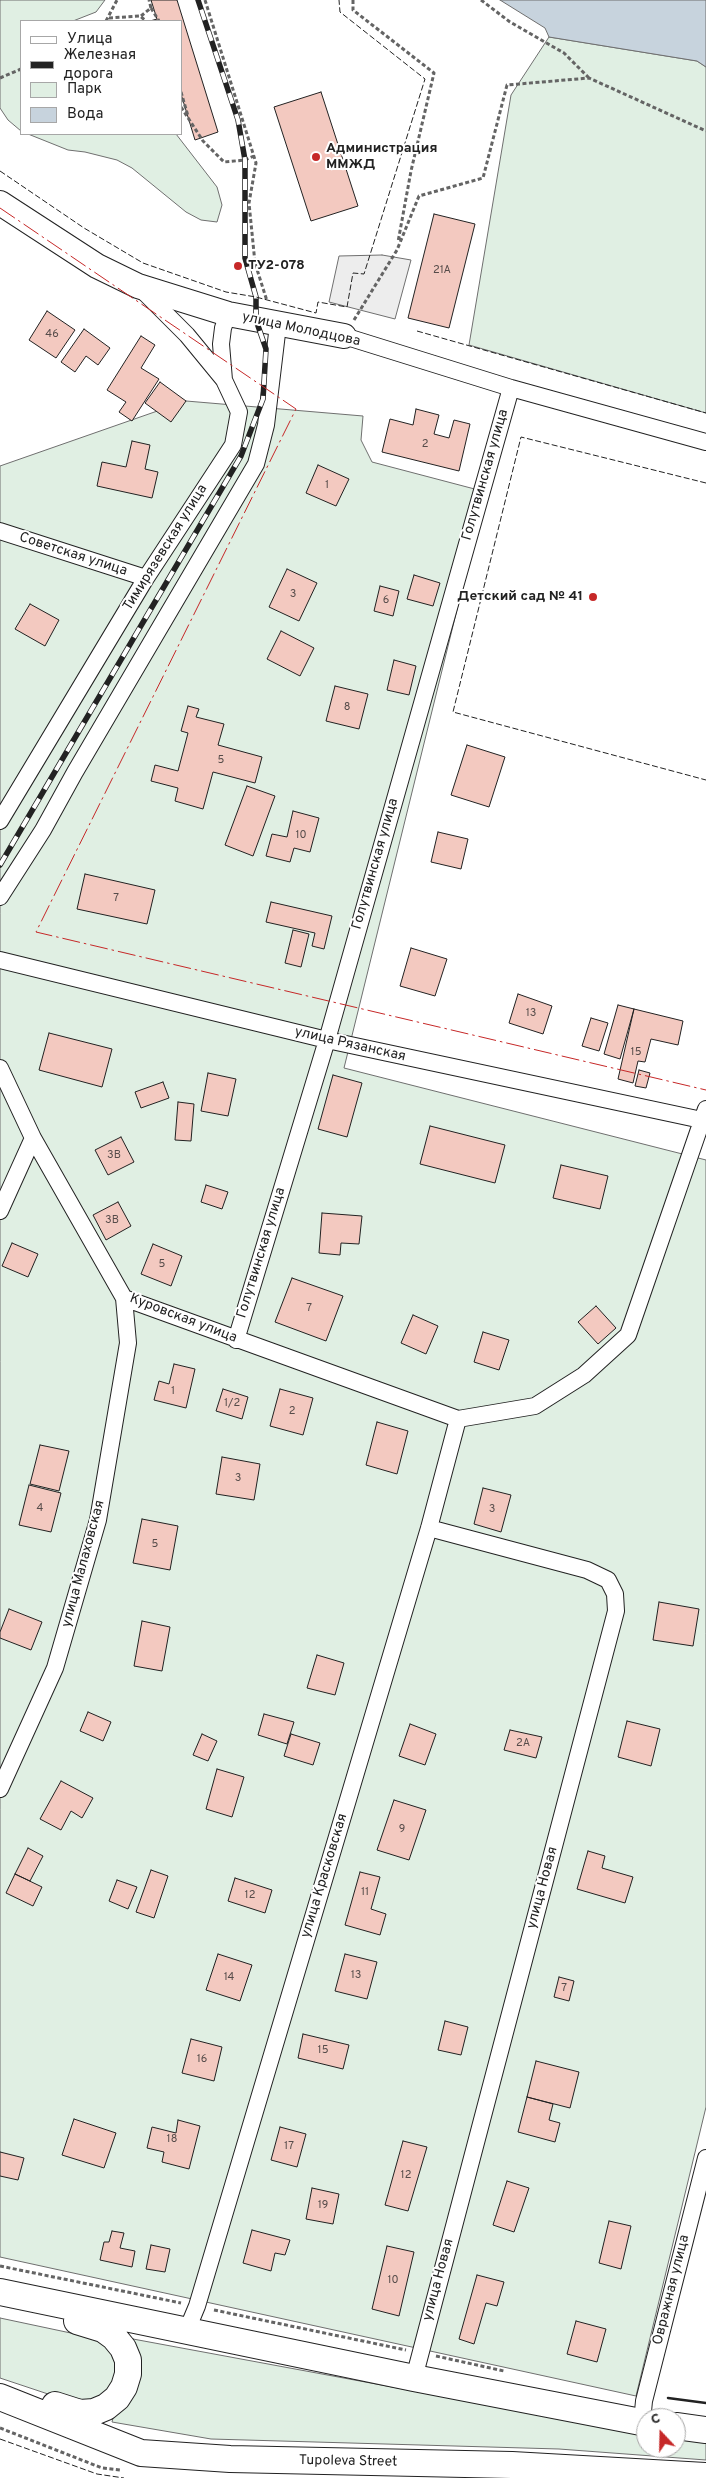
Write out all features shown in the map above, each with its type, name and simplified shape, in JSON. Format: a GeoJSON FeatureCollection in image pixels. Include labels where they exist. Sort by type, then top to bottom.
{"type":"FeatureCollection","features":[{"type":"Feature","properties":{"kind":"main road"},"geometry":{"type":"LineString","coordinates":[[0,2292],[414,2378],[636,2421]]}},
{"type":"Feature","properties":{"kind":"main road"},"geometry":{"type":"LineString","coordinates":[[0,2296],[103,2329],[114,2337],[123,2348],[128,2360],[128,2374],[124,2387],[117,2398],[106,2407],[94,2412],[80,2413],[0,2388]]}},
{"type":"Feature","properties":{"kind":"main road","name":"Tupoleva Street"},"geometry":{"type":"LineString","coordinates":[[0,2397],[141,2452],[230,2459],[512,2465],[706,2476]]}},
{"type":"Feature","properties":{"kind":"main road"},"geometry":{"type":"LineString","coordinates":[[686,2427],[706,2430]]}},
{"type":"Feature","properties":{"kind":"street","name":"улица Молодцова"},"geometry":{"type":"LineString","coordinates":[[0,203],[97,266],[138,286],[228,314],[344,336],[511,388],[706,442]]}},
{"type":"Feature","properties":{"kind":"street","name":"Тимирязевская улица"},"geometry":{"type":"LineString","coordinates":[[0,821],[146,578],[232,445],[239,412],[224,380],[186,335],[138,286]]}},
{"type":"Feature","properties":{"kind":"street"},"geometry":{"type":"LineString","coordinates":[[224,380],[222,328],[228,314]]}},
{"type":"Feature","properties":{"kind":"street"},"geometry":{"type":"LineString","coordinates":[[0,897],[43,830],[75,772],[256,464],[266,425],[273,324]]}},
{"type":"Feature","properties":{"kind":"street","name":"Голутвинская улица"},"geometry":{"type":"LineString","coordinates":[[236,1340],[326,1040],[511,388]]}},
{"type":"Feature","properties":{"kind":"street","name":"Советская улица"},"geometry":{"type":"LineString","coordinates":[[0,531],[146,578]]}},
{"type":"Feature","properties":{"kind":"street","name":"улица Рязанская"},"geometry":{"type":"LineString","coordinates":[[0,960],[326,1040],[705,1117]]}},
{"type":"Feature","properties":{"kind":"street","name":"Куровская улица"},"geometry":{"type":"LineString","coordinates":[[0,1068],[33,1138],[124,1298],[458,1419]]}},
{"type":"Feature","properties":{"kind":"street"},"geometry":{"type":"LineString","coordinates":[[458,1419],[535,1406],[584,1374],[628,1335],[705,1117]]}},
{"type":"Feature","properties":{"kind":"street"},"geometry":{"type":"LineString","coordinates":[[0,1210],[33,1138]]}},
{"type":"Feature","properties":{"kind":"street","name":"улица Малаховская"},"geometry":{"type":"LineString","coordinates":[[0,1789],[55,1668],[98,1520],[128,1343],[124,1298]]}},
{"type":"Feature","properties":{"kind":"street","name":"улица Красковская"},"geometry":{"type":"LineString","coordinates":[[187,2330],[197,2306],[429,1528],[458,1419]]}},
{"type":"Feature","properties":{"kind":"street","name":"улица Новая"},"geometry":{"type":"LineString","coordinates":[[414,2378],[616,1611],[615,1594],[608,1580],[587,1570],[429,1528]]}},
{"type":"Feature","properties":{"kind":"street","name":"Овражная улица"},"geometry":{"type":"LineString","coordinates":[[645,2408],[647,2388],[706,2158]]}},
{"type":"Feature","properties":{"kind":"path"},"geometry":{"type":"LineString","coordinates":[[108,20],[117,0]]}},
{"type":"Feature","properties":{"kind":"path"},"geometry":{"type":"LineString","coordinates":[[149,0],[157,20]]}},
{"type":"Feature","properties":{"kind":"path"},"geometry":{"type":"LineString","coordinates":[[205,0],[256,163],[249,203],[255,263],[273,324]]}},
{"type":"Feature","properties":{"kind":"path"},"geometry":{"type":"LineString","coordinates":[[353,0],[353,10],[434,72],[411,171],[397,250]]}},
{"type":"Feature","properties":{"kind":"path"},"geometry":{"type":"LineString","coordinates":[[481,0],[510,22],[564,53],[589,78],[706,131]]}},
{"type":"Feature","properties":{"kind":"path"},"geometry":{"type":"LineString","coordinates":[[108,20],[140,16],[151,8]]}},
{"type":"Feature","properties":{"kind":"path"},"geometry":{"type":"LineString","coordinates":[[140,16],[145,20]]}},
{"type":"Feature","properties":{"kind":"path"},"geometry":{"type":"LineString","coordinates":[[0,78],[20,70]]}},
{"type":"Feature","properties":{"kind":"path"},"geometry":{"type":"LineString","coordinates":[[344,336],[397,250],[419,196],[483,178],[507,85],[589,78]]}},
{"type":"Feature","properties":{"kind":"path"},"geometry":{"type":"LineString","coordinates":[[182,95],[189,118]]}},
{"type":"Feature","properties":{"kind":"path"},"geometry":{"type":"LineString","coordinates":[[182,108],[203,141],[224,162],[245,160],[254,156]]}},
{"type":"Feature","properties":{"kind":"path"},"geometry":{"type":"LineString","coordinates":[[0,2266],[420,2353]]}},
{"type":"Feature","properties":{"kind":"green space"},"geometry":{"type":"Polygon","coordinates":[[[0,0],[105,0],[96,12],[76,20],[20,20],[20,130],[8,120],[0,108],[0,0]]]}},
{"type":"Feature","properties":{"kind":"green space"},"geometry":{"type":"Polygon","coordinates":[[[549,37],[697,61],[706,67],[706,413],[469,345],[511,95],[549,37]]]}},
{"type":"Feature","properties":{"kind":"green space"},"geometry":{"type":"Polygon","coordinates":[[[30,135],[177,135],[217,187],[222,205],[217,222],[201,220],[186,212],[132,168],[117,160],[68,150],[30,135]]]}},
{"type":"Feature","properties":{"kind":"green space"},"geometry":{"type":"Polygon","coordinates":[[[186,401],[363,416],[361,440],[372,462],[486,492],[344,1068],[706,1160],[706,2107],[636,2396],[0,2257],[0,466],[186,401]]]}},
{"type":"Feature","properties":{"kind":"green space"},"geometry":{"type":"Polygon","coordinates":[[[0,2318],[99,2339],[115,2353],[116,2383],[93,2402],[66,2400],[0,2378],[0,2318]]]}},
{"type":"Feature","properties":{"kind":"green space"},"geometry":{"type":"Polygon","coordinates":[[[133,2339],[636,2432],[636,2455],[559,2449],[211,2439],[112,2422],[133,2339]]]}},
{"type":"Feature","properties":{"kind":"green space"},"geometry":{"type":"Polygon","coordinates":[[[686,2439],[706,2442],[706,2460],[679,2458],[686,2458],[686,2439]]]}},
{"type":"Feature","properties":{"kind":"shaded area"},"geometry":{"type":"Polygon","coordinates":[[[382,255],[411,260],[395,319],[329,302],[339,256],[382,255]]]}},
{"type":"Feature","properties":{"kind":"water"},"geometry":{"type":"Polygon","coordinates":[[[500,0],[706,0],[706,67],[697,61],[549,37],[545,28],[500,0]]]}},
{"type":"Feature","properties":{"kind":"building"},"geometry":{"type":"Polygon","coordinates":[[[151,0],[177,0],[218,132],[195,140],[182,97],[182,20],[154,20],[157,19],[151,0]]]}},
{"type":"Feature","properties":{"kind":"building","name":"Администрация ММЖД"},"geometry":{"type":"Polygon","coordinates":[[[321,92],[358,206],[311,221],[274,107],[321,92]]]}},
{"type":"Feature","properties":{"kind":"building"},"geometry":{"type":"Polygon","coordinates":[[[434,214],[475,224],[449,328],[408,318],[434,214]]]}},
{"type":"Feature","properties":{"kind":"building"},"geometry":{"type":"Polygon","coordinates":[[[47,311],[75,330],[56,358],[29,340],[47,311]]]}},
{"type":"Feature","properties":{"kind":"building"},"geometry":{"type":"Polygon","coordinates":[[[84,329],[110,348],[98,365],[86,356],[75,372],[61,362],[84,329]]]}},
{"type":"Feature","properties":{"kind":"building"},"geometry":{"type":"Polygon","coordinates":[[[141,336],[155,345],[141,368],[159,379],[132,421],[119,412],[126,402],[107,390],[141,336]]]}},
{"type":"Feature","properties":{"kind":"building"},"geometry":{"type":"Polygon","coordinates":[[[160,382],[186,401],[171,422],[145,403],[160,382]]]}},
{"type":"Feature","properties":{"kind":"building"},"geometry":{"type":"Polygon","coordinates":[[[416,409],[439,415],[434,434],[449,438],[454,420],[470,424],[459,471],[382,452],[390,419],[413,425],[416,409]]]}},
{"type":"Feature","properties":{"kind":"building"},"geometry":{"type":"Polygon","coordinates":[[[132,441],[150,445],[145,469],[158,472],[152,498],[97,486],[102,462],[126,467],[132,441]]]}},
{"type":"Feature","properties":{"kind":"building"},"geometry":{"type":"Polygon","coordinates":[[[318,465],[349,479],[336,506],[306,493],[318,465]]]}},
{"type":"Feature","properties":{"kind":"building"},"geometry":{"type":"Polygon","coordinates":[[[287,569],[317,583],[299,621],[269,607],[287,569]]]}},
{"type":"Feature","properties":{"kind":"building"},"geometry":{"type":"Polygon","coordinates":[[[414,575],[440,583],[433,606],[407,599],[414,575]]]}},
{"type":"Feature","properties":{"kind":"building"},"geometry":{"type":"Polygon","coordinates":[[[380,586],[399,591],[393,616],[374,611],[380,586]]]}},
{"type":"Feature","properties":{"kind":"building"},"geometry":{"type":"Polygon","coordinates":[[[30,604],[59,620],[45,646],[15,629],[30,604]]]}},
{"type":"Feature","properties":{"kind":"building"},"geometry":{"type":"Polygon","coordinates":[[[281,631],[314,648],[300,676],[267,659],[281,631]]]}},
{"type":"Feature","properties":{"kind":"building"},"geometry":{"type":"Polygon","coordinates":[[[394,660],[416,666],[409,695],[387,690],[394,660]]]}},
{"type":"Feature","properties":{"kind":"building"},"geometry":{"type":"Polygon","coordinates":[[[335,686],[368,694],[359,729],[326,721],[335,686]]]}},
{"type":"Feature","properties":{"kind":"building"},"geometry":{"type":"Polygon","coordinates":[[[188,706],[199,709],[196,717],[224,724],[218,745],[262,757],[255,783],[213,772],[203,809],[175,801],[178,788],[151,781],[155,765],[178,771],[188,733],[181,731],[188,706]]]}},
{"type":"Feature","properties":{"kind":"building"},"geometry":{"type":"Polygon","coordinates":[[[467,745],[505,757],[489,807],[451,795],[467,745]]]}},
{"type":"Feature","properties":{"kind":"building"},"geometry":{"type":"Polygon","coordinates":[[[247,786],[275,796],[253,856],[225,845],[247,786]]]}},
{"type":"Feature","properties":{"kind":"building"},"geometry":{"type":"Polygon","coordinates":[[[293,811],[319,818],[310,852],[294,848],[290,862],[266,856],[272,834],[287,837],[293,811]]]}},
{"type":"Feature","properties":{"kind":"building"},"geometry":{"type":"Polygon","coordinates":[[[438,832],[468,839],[461,869],[431,862],[438,832]]]}},
{"type":"Feature","properties":{"kind":"building"},"geometry":{"type":"Polygon","coordinates":[[[85,874],[155,890],[147,924],[77,909],[85,874]]]}},
{"type":"Feature","properties":{"kind":"building"},"geometry":{"type":"Polygon","coordinates":[[[271,902],[332,916],[324,949],[312,946],[315,933],[266,922],[271,902]]]}},
{"type":"Feature","properties":{"kind":"building"},"geometry":{"type":"Polygon","coordinates":[[[293,930],[309,934],[301,967],[285,963],[293,930]]]}},
{"type":"Feature","properties":{"kind":"building"},"geometry":{"type":"Polygon","coordinates":[[[411,948],[447,959],[435,996],[400,986],[411,948]]]}},
{"type":"Feature","properties":{"kind":"building"},"geometry":{"type":"Polygon","coordinates":[[[518,994],[552,1006],[543,1034],[509,1023],[518,994]]]}},
{"type":"Feature","properties":{"kind":"building"},"geometry":{"type":"Polygon","coordinates":[[[618,1005],[634,1009],[620,1059],[604,1054],[618,1005]]]}},
{"type":"Feature","properties":{"kind":"building"},"geometry":{"type":"Polygon","coordinates":[[[634,1009],[683,1021],[678,1045],[651,1039],[645,1062],[638,1061],[633,1083],[618,1079],[634,1009]]]}},
{"type":"Feature","properties":{"kind":"building"},"geometry":{"type":"Polygon","coordinates":[[[591,1018],[608,1023],[599,1051],[582,1046],[591,1018]]]}},
{"type":"Feature","properties":{"kind":"building"},"geometry":{"type":"Polygon","coordinates":[[[49,1033],[112,1049],[102,1087],[39,1070],[49,1033]]]}},
{"type":"Feature","properties":{"kind":"building"},"geometry":{"type":"Polygon","coordinates":[[[639,1070],[650,1073],[646,1088],[635,1086],[639,1070]]]}},
{"type":"Feature","properties":{"kind":"building"},"geometry":{"type":"Polygon","coordinates":[[[208,1073],[236,1079],[228,1116],[201,1111],[208,1073]]]}},
{"type":"Feature","properties":{"kind":"building"},"geometry":{"type":"Polygon","coordinates":[[[333,1075],[362,1083],[347,1137],[318,1129],[333,1075]]]}},
{"type":"Feature","properties":{"kind":"building"},"geometry":{"type":"Polygon","coordinates":[[[163,1082],[169,1098],[141,1108],[135,1092],[163,1082]]]}},
{"type":"Feature","properties":{"kind":"building"},"geometry":{"type":"Polygon","coordinates":[[[178,1102],[194,1104],[191,1141],[175,1140],[178,1102]]]}},
{"type":"Feature","properties":{"kind":"building"},"geometry":{"type":"Polygon","coordinates":[[[430,1126],[505,1145],[495,1183],[420,1164],[430,1126]]]}},
{"type":"Feature","properties":{"kind":"building"},"geometry":{"type":"Polygon","coordinates":[[[121,1137],[134,1162],[108,1175],[95,1150],[121,1137]]]}},
{"type":"Feature","properties":{"kind":"building"},"geometry":{"type":"Polygon","coordinates":[[[561,1165],[608,1176],[600,1209],[553,1198],[561,1165]]]}},
{"type":"Feature","properties":{"kind":"building"},"geometry":{"type":"Polygon","coordinates":[[[206,1185],[228,1192],[222,1209],[201,1202],[206,1185]]]}},
{"type":"Feature","properties":{"kind":"building"},"geometry":{"type":"Polygon","coordinates":[[[118,1202],[131,1226],[106,1240],[93,1215],[118,1202]]]}},
{"type":"Feature","properties":{"kind":"building"},"geometry":{"type":"Polygon","coordinates":[[[322,1213],[362,1216],[359,1244],[341,1243],[340,1255],[319,1253],[322,1213]]]}},
{"type":"Feature","properties":{"kind":"building"},"geometry":{"type":"Polygon","coordinates":[[[12,1243],[38,1254],[28,1277],[2,1266],[12,1243]]]}},
{"type":"Feature","properties":{"kind":"building"},"geometry":{"type":"Polygon","coordinates":[[[153,1244],[182,1256],[171,1286],[141,1274],[153,1244]]]}},
{"type":"Feature","properties":{"kind":"building"},"geometry":{"type":"Polygon","coordinates":[[[292,1278],[343,1296],[326,1341],[275,1322],[292,1278]]]}},
{"type":"Feature","properties":{"kind":"building"},"geometry":{"type":"Polygon","coordinates":[[[596,1306],[616,1328],[598,1344],[578,1322],[596,1306]]]}},
{"type":"Feature","properties":{"kind":"building"},"geometry":{"type":"Polygon","coordinates":[[[413,1315],[438,1326],[426,1354],[401,1343],[413,1315]]]}},
{"type":"Feature","properties":{"kind":"building"},"geometry":{"type":"Polygon","coordinates":[[[483,1332],[509,1340],[499,1370],[474,1362],[483,1332]]]}},
{"type":"Feature","properties":{"kind":"building"},"geometry":{"type":"Polygon","coordinates":[[[174,1364],[195,1369],[186,1408],[154,1400],[159,1381],[169,1384],[174,1364]]]}},
{"type":"Feature","properties":{"kind":"building"},"geometry":{"type":"Polygon","coordinates":[[[223,1389],[248,1397],[242,1419],[216,1411],[223,1389]]]}},
{"type":"Feature","properties":{"kind":"building"},"geometry":{"type":"Polygon","coordinates":[[[280,1389],[313,1398],[303,1435],[270,1426],[280,1389]]]}},
{"type":"Feature","properties":{"kind":"building"},"geometry":{"type":"Polygon","coordinates":[[[377,1422],[408,1431],[397,1474],[366,1465],[377,1422]]]}},
{"type":"Feature","properties":{"kind":"building"},"geometry":{"type":"Polygon","coordinates":[[[40,1445],[69,1451],[59,1491],[30,1484],[40,1445]]]}},
{"type":"Feature","properties":{"kind":"building"},"geometry":{"type":"Polygon","coordinates":[[[222,1457],[260,1464],[254,1500],[216,1494],[222,1457]]]}},
{"type":"Feature","properties":{"kind":"building"},"geometry":{"type":"Polygon","coordinates":[[[29,1485],[61,1493],[51,1532],[19,1525],[29,1485]]]}},
{"type":"Feature","properties":{"kind":"building"},"geometry":{"type":"Polygon","coordinates":[[[483,1488],[511,1495],[501,1532],[474,1524],[483,1488]]]}},
{"type":"Feature","properties":{"kind":"building"},"geometry":{"type":"Polygon","coordinates":[[[142,1519],[178,1526],[170,1570],[133,1563],[142,1519]]]}},
{"type":"Feature","properties":{"kind":"building"},"geometry":{"type":"Polygon","coordinates":[[[659,1602],[699,1609],[693,1646],[653,1640],[659,1602]]]}},
{"type":"Feature","properties":{"kind":"building"},"geometry":{"type":"Polygon","coordinates":[[[9,1609],[42,1622],[31,1650],[0,1638],[0,1632],[9,1609]]]}},
{"type":"Feature","properties":{"kind":"building"},"geometry":{"type":"Polygon","coordinates":[[[142,1621],[170,1627],[162,1671],[134,1666],[142,1621]]]}},
{"type":"Feature","properties":{"kind":"building"},"geometry":{"type":"Polygon","coordinates":[[[317,1655],[344,1663],[335,1695],[307,1688],[317,1655]]]}},
{"type":"Feature","properties":{"kind":"building"},"geometry":{"type":"Polygon","coordinates":[[[88,1712],[111,1722],[103,1741],[80,1731],[88,1712]]]}},
{"type":"Feature","properties":{"kind":"building"},"geometry":{"type":"Polygon","coordinates":[[[264,1714],[294,1722],[287,1744],[258,1735],[264,1714]]]}},
{"type":"Feature","properties":{"kind":"building"},"geometry":{"type":"Polygon","coordinates":[[[627,1721],[660,1729],[651,1766],[618,1757],[627,1721]]]}},
{"type":"Feature","properties":{"kind":"building"},"geometry":{"type":"Polygon","coordinates":[[[410,1724],[436,1734],[425,1765],[399,1756],[410,1724]]]}},
{"type":"Feature","properties":{"kind":"building"},"geometry":{"type":"Polygon","coordinates":[[[510,1730],[542,1737],[536,1758],[504,1750],[510,1730]]]}},
{"type":"Feature","properties":{"kind":"building"},"geometry":{"type":"Polygon","coordinates":[[[202,1734],[217,1741],[208,1761],[193,1755],[202,1734]]]}},
{"type":"Feature","properties":{"kind":"building"},"geometry":{"type":"Polygon","coordinates":[[[291,1734],[320,1743],[313,1765],[284,1756],[291,1734]]]}},
{"type":"Feature","properties":{"kind":"building"},"geometry":{"type":"Polygon","coordinates":[[[217,1769],[244,1777],[232,1817],[206,1809],[217,1769]]]}},
{"type":"Feature","properties":{"kind":"building"},"geometry":{"type":"Polygon","coordinates":[[[61,1781],[93,1798],[82,1818],[71,1811],[61,1830],[40,1819],[61,1781]]]}},
{"type":"Feature","properties":{"kind":"building"},"geometry":{"type":"Polygon","coordinates":[[[394,1800],[426,1810],[409,1860],[377,1850],[394,1800]]]}},
{"type":"Feature","properties":{"kind":"building"},"geometry":{"type":"Polygon","coordinates":[[[28,1848],[43,1856],[30,1881],[15,1874],[28,1848]]]}},
{"type":"Feature","properties":{"kind":"building"},"geometry":{"type":"Polygon","coordinates":[[[588,1851],[605,1856],[602,1868],[633,1877],[625,1903],[577,1889],[588,1851]]]}},
{"type":"Feature","properties":{"kind":"building"},"geometry":{"type":"Polygon","coordinates":[[[151,1870],[168,1876],[154,1918],[136,1912],[151,1870]]]}},
{"type":"Feature","properties":{"kind":"building"},"geometry":{"type":"Polygon","coordinates":[[[360,1872],[380,1877],[371,1909],[386,1914],[380,1935],[345,1925],[360,1872]]]}},
{"type":"Feature","properties":{"kind":"building"},"geometry":{"type":"Polygon","coordinates":[[[15,1874],[42,1887],[33,1906],[6,1893],[15,1874]]]}},
{"type":"Feature","properties":{"kind":"building"},"geometry":{"type":"Polygon","coordinates":[[[235,1878],[272,1890],[265,1913],[228,1901],[235,1878]]]}},
{"type":"Feature","properties":{"kind":"building"},"geometry":{"type":"Polygon","coordinates":[[[117,1880],[137,1887],[128,1909],[109,1901],[117,1880]]]}},
{"type":"Feature","properties":{"kind":"building"},"geometry":{"type":"Polygon","coordinates":[[[218,1954],[252,1965],[240,2001],[206,1990],[218,1954]]]}},
{"type":"Feature","properties":{"kind":"building"},"geometry":{"type":"Polygon","coordinates":[[[345,1954],[377,1962],[367,1999],[335,1991],[345,1954]]]}},
{"type":"Feature","properties":{"kind":"building"},"geometry":{"type":"Polygon","coordinates":[[[559,1977],[574,1981],[569,2001],[554,1997],[559,1977]]]}},
{"type":"Feature","properties":{"kind":"building"},"geometry":{"type":"Polygon","coordinates":[[[445,2021],[468,2027],[461,2055],[438,2050],[445,2021]]]}},
{"type":"Feature","properties":{"kind":"building"},"geometry":{"type":"Polygon","coordinates":[[[303,2034],[349,2045],[343,2069],[298,2058],[303,2034]]]}},
{"type":"Feature","properties":{"kind":"building"},"geometry":{"type":"Polygon","coordinates":[[[191,2039],[222,2047],[214,2081],[182,2073],[191,2039]]]}},
{"type":"Feature","properties":{"kind":"building"},"geometry":{"type":"Polygon","coordinates":[[[536,2061],[579,2072],[570,2108],[527,2097],[536,2061]]]}},
{"type":"Feature","properties":{"kind":"building"},"geometry":{"type":"Polygon","coordinates":[[[527,2097],[553,2104],[549,2120],[560,2123],[555,2142],[518,2132],[527,2097]]]}},
{"type":"Feature","properties":{"kind":"building"},"geometry":{"type":"Polygon","coordinates":[[[74,2119],[116,2133],[104,2168],[62,2155],[74,2119]]]}},
{"type":"Feature","properties":{"kind":"building"},"geometry":{"type":"Polygon","coordinates":[[[178,2120],[200,2126],[189,2169],[162,2162],[164,2152],[147,2148],[152,2127],[176,2133],[178,2120]]]}},
{"type":"Feature","properties":{"kind":"building"},"geometry":{"type":"Polygon","coordinates":[[[280,2127],[306,2134],[297,2167],[271,2160],[280,2127]]]}},
{"type":"Feature","properties":{"kind":"building"},"geometry":{"type":"Polygon","coordinates":[[[403,2141],[427,2147],[408,2211],[385,2205],[403,2141]]]}},
{"type":"Feature","properties":{"kind":"building"},"geometry":{"type":"Polygon","coordinates":[[[0,2152],[24,2158],[18,2180],[0,2176],[0,2152]]]}},
{"type":"Feature","properties":{"kind":"building"},"geometry":{"type":"Polygon","coordinates":[[[507,2181],[529,2188],[514,2232],[493,2225],[507,2181]]]}},
{"type":"Feature","properties":{"kind":"building"},"geometry":{"type":"Polygon","coordinates":[[[312,2188],[339,2194],[333,2224],[306,2219],[312,2188]]]}},
{"type":"Feature","properties":{"kind":"building"},"geometry":{"type":"Polygon","coordinates":[[[609,2221],[631,2226],[621,2269],[599,2263],[609,2221]]]}},
{"type":"Feature","properties":{"kind":"building"},"geometry":{"type":"Polygon","coordinates":[[[252,2230],[290,2240],[285,2255],[275,2253],[271,2271],[243,2263],[252,2230]]]}},
{"type":"Feature","properties":{"kind":"building"},"geometry":{"type":"Polygon","coordinates":[[[112,2231],[124,2233],[120,2248],[135,2251],[132,2267],[100,2260],[104,2242],[109,2242],[112,2231]]]}},
{"type":"Feature","properties":{"kind":"building"},"geometry":{"type":"Polygon","coordinates":[[[151,2245],[170,2249],[165,2272],[146,2269],[151,2245]]]}},
{"type":"Feature","properties":{"kind":"building"},"geometry":{"type":"Polygon","coordinates":[[[387,2246],[414,2252],[399,2316],[372,2309],[387,2246]]]}},
{"type":"Feature","properties":{"kind":"building"},"geometry":{"type":"Polygon","coordinates":[[[477,2275],[504,2282],[497,2306],[486,2303],[474,2344],[459,2339],[477,2275]]]}},
{"type":"Feature","properties":{"kind":"building"},"geometry":{"type":"Polygon","coordinates":[[[576,2321],[606,2329],[597,2362],[567,2354],[576,2321]]]}},
{"type":"Feature","properties":{"kind":"railway"},"geometry":{"type":"LineString","coordinates":[[0,865],[241,456],[263,399],[266,349],[256,320],[256,297],[245,258],[245,160],[238,120],[198,0]]}},
{"type":"Feature","properties":{"kind":"fence"},"geometry":{"type":"LineString","coordinates":[[0,171],[84,228],[143,263],[226,292],[256,297],[316,313],[318,302],[347,307],[353,273],[364,274],[425,79],[340,12],[339,0]]}},
{"type":"Feature","properties":{"kind":"fence"},"geometry":{"type":"LineString","coordinates":[[417,331],[706,413]]}},
{"type":"Feature","properties":{"kind":"fence"},"geometry":{"type":"LineString","coordinates":[[706,483],[521,437],[453,712],[706,780]]}},
{"type":"Feature","properties":{"kind":"fence"},"geometry":{"type":"LineString","coordinates":[[0,2439],[97,2474],[124,2478]]}},
{"type":"Feature","properties":{"kind":"wall"},"geometry":{"type":"LineString","coordinates":[[668,2398],[706,2403]]}},
{"type":"Feature","properties":{"kind":"power"},"geometry":{"type":"LineString","coordinates":[[0,208],[296,409],[36,932],[706,1090]]}},
{"type":"Feature","properties":{"kind":"place","name":"Администрация ММЖД"},"geometry":{"type":"Point","coordinates":[316,157]}},
{"type":"Feature","properties":{"kind":"place","name":"ТУ2-078"},"geometry":{"type":"Point","coordinates":[238,266]}},
{"type":"Feature","properties":{"kind":"place","name":"Детский сад № 41"},"geometry":{"type":"Point","coordinates":[593,597]}}]}
